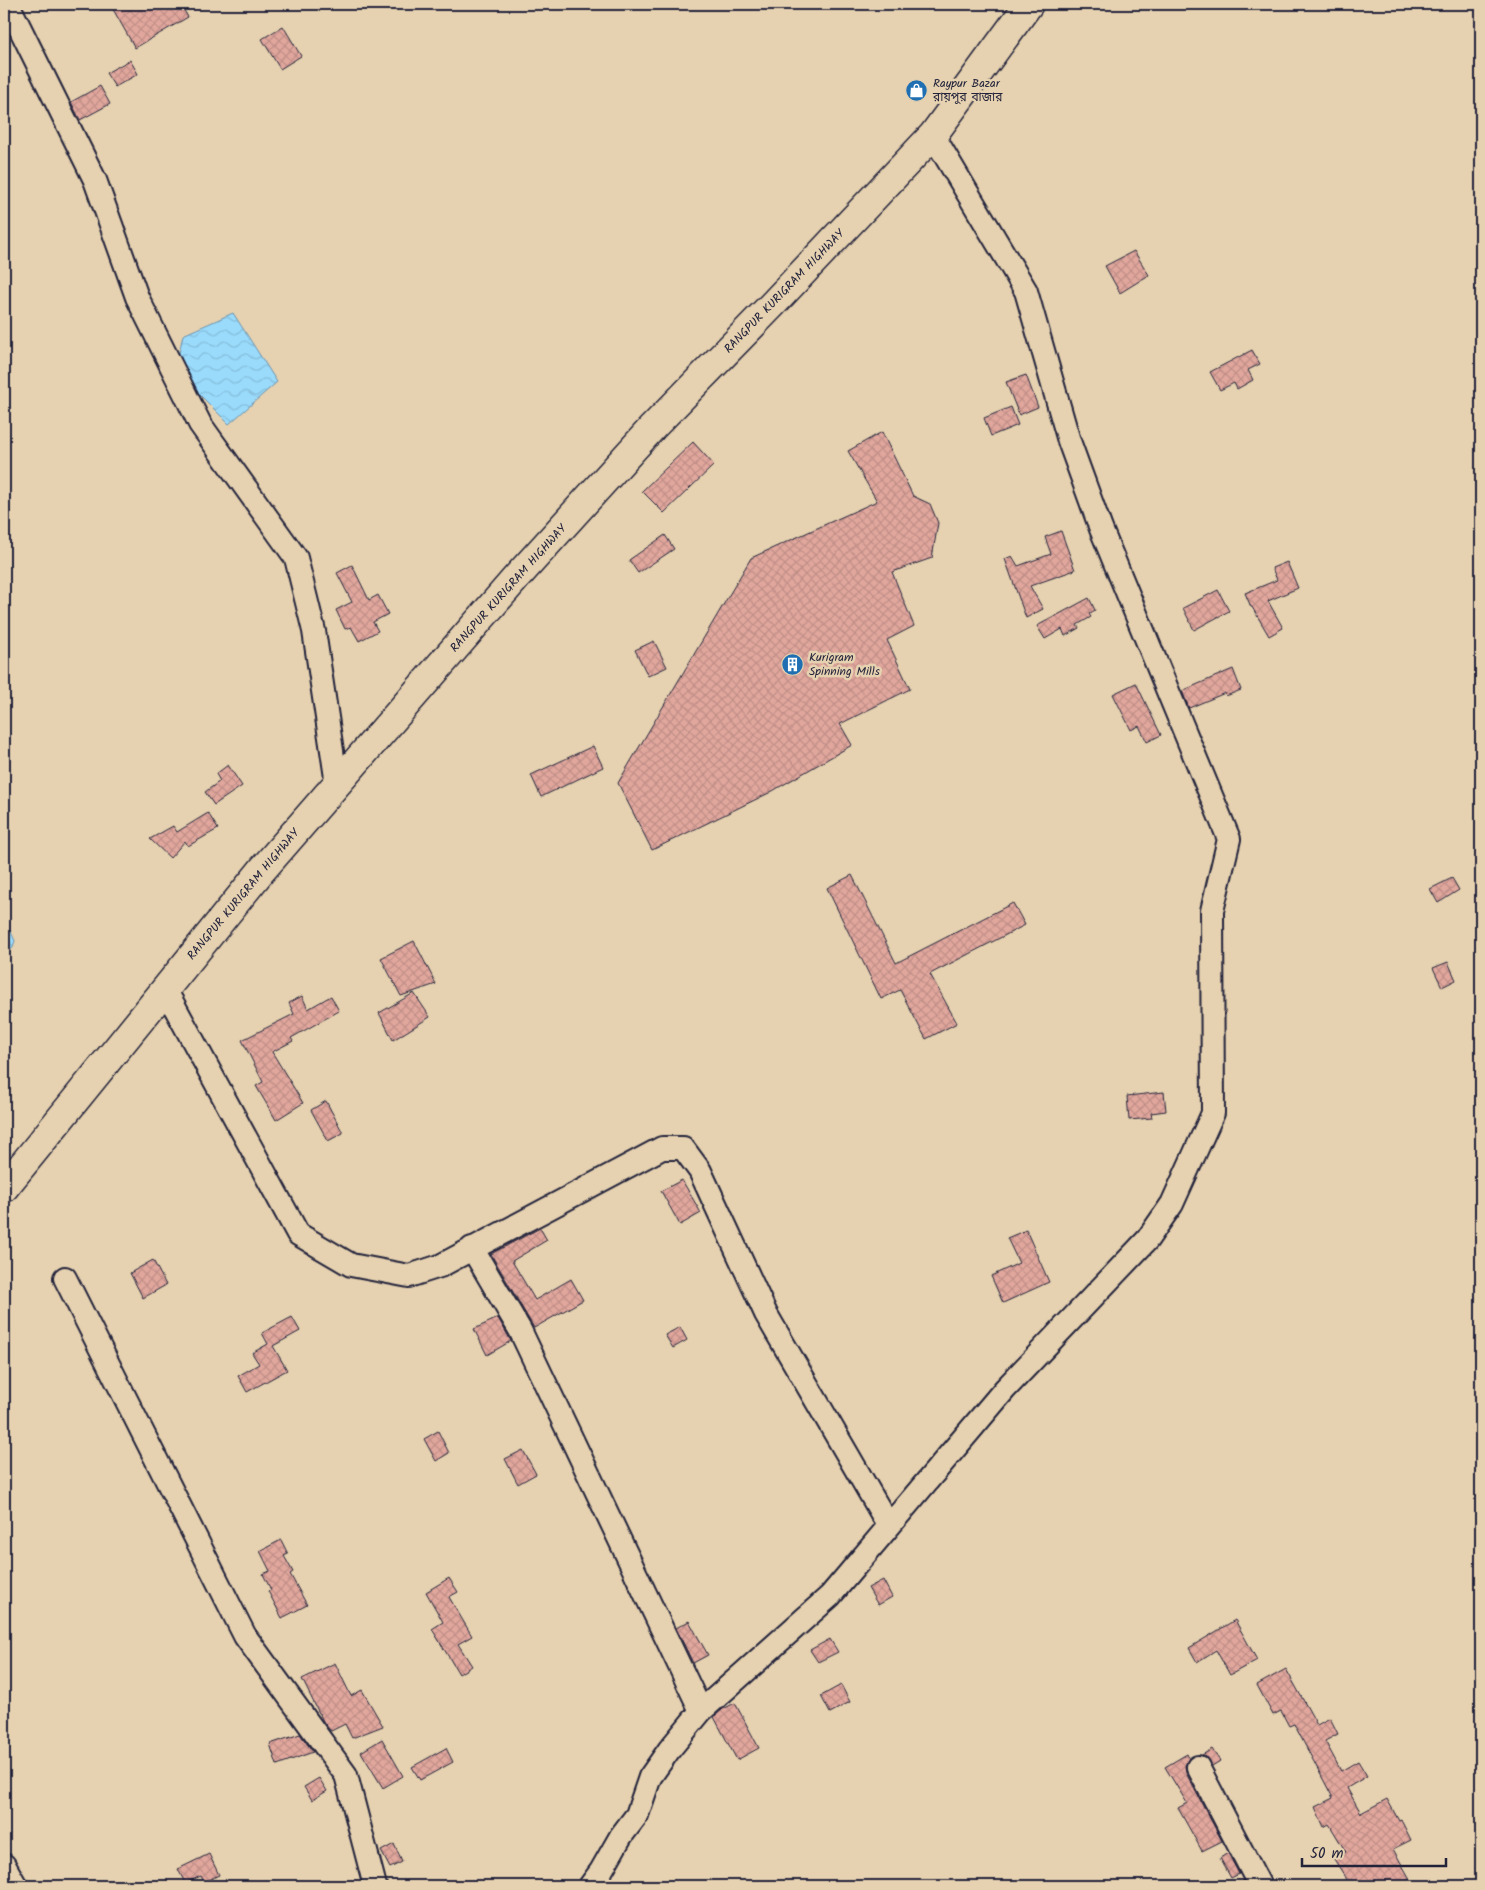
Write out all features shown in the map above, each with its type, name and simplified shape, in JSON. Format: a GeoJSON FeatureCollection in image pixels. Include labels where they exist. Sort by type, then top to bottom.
{"type":"FeatureCollection","features":[{"type":"Feature","properties":{"kind":"highway","name":"RANGPUR KURIGRAM HIGHWAY"},"geometry":{"type":"LineString","coordinates":[[4,1188],[262,870],[523,571],[652,428],[773,304],[933,135],[1029,4]]}},
{"type":"Feature","properties":{"kind":"street"},"geometry":{"type":"LineString","coordinates":[[8,4],[95,180],[137,298],[200,424],[296,558],[314,631],[337,784]]}},
{"type":"Feature","properties":{"kind":"street"},"geometry":{"type":"LineString","coordinates":[[590,1886],[621,1836],[637,1815],[650,1777],[701,1711],[830,1596],[1005,1390],[1147,1240],[1172,1204],[1213,1113],[1212,911],[1228,839],[1101,529],[1069,441],[1026,291],[933,135]]}},
{"type":"Feature","properties":{"kind":"street"},"geometry":{"type":"LineString","coordinates":[[165,989],[298,1234],[351,1266],[409,1276],[440,1266],[662,1148],[683,1148],[700,1171],[766,1314],[889,1526]]}},
{"type":"Feature","properties":{"kind":"street"},"geometry":{"type":"LineString","coordinates":[[472,1248],[520,1330],[701,1711]]}},
{"type":"Feature","properties":{"kind":"street"},"geometry":{"type":"LineString","coordinates":[[65,1278],[245,1636],[346,1775],[375,1886]]}},
{"type":"Feature","properties":{"kind":"street"},"geometry":{"type":"LineString","coordinates":[[1198,1767],[1260,1886]]}},
{"type":"Feature","properties":{"kind":"street"},"geometry":{"type":"LineString","coordinates":[[4,1865],[16,1886]]}},
{"type":"Feature","properties":{"kind":"water"},"geometry":{"type":"Polygon","coordinates":[[[233,313],[277,382],[229,424],[192,387],[179,353],[183,335],[233,313]]]}},
{"type":"Feature","properties":{"kind":"water"},"geometry":{"type":"Polygon","coordinates":[[[4,925],[11,932],[15,941],[12,949],[4,954],[4,925]]]}},
{"type":"Feature","properties":{"kind":"building"},"geometry":{"type":"Polygon","coordinates":[[[110,4],[180,4],[188,17],[135,48],[110,4]]]}},
{"type":"Feature","properties":{"kind":"building"},"geometry":{"type":"Polygon","coordinates":[[[283,26],[301,56],[280,69],[262,39],[283,26]]]}},
{"type":"Feature","properties":{"kind":"building"},"geometry":{"type":"Polygon","coordinates":[[[130,60],[138,74],[115,87],[106,73],[130,60]]]}},
{"type":"Feature","properties":{"kind":"building"},"geometry":{"type":"Polygon","coordinates":[[[100,86],[110,104],[80,120],[71,102],[100,86]]]}},
{"type":"Feature","properties":{"kind":"building"},"geometry":{"type":"Polygon","coordinates":[[[1134,251],[1149,275],[1120,293],[1105,266],[1134,251]]]}},
{"type":"Feature","properties":{"kind":"building"},"geometry":{"type":"Polygon","coordinates":[[[1252,350],[1260,364],[1248,370],[1253,380],[1237,389],[1234,383],[1220,390],[1210,372],[1252,350]]]}},
{"type":"Feature","properties":{"kind":"building"},"geometry":{"type":"Polygon","coordinates":[[[1026,375],[1038,407],[1019,415],[1006,382],[1026,375]]]}},
{"type":"Feature","properties":{"kind":"building"},"geometry":{"type":"Polygon","coordinates":[[[1011,407],[1018,425],[991,436],[984,418],[1011,407]]]}},
{"type":"Feature","properties":{"kind":"building","name":"Kurigram Spinning Mills"},"geometry":{"type":"Polygon","coordinates":[[[882,432],[913,496],[930,504],[938,523],[932,558],[892,572],[914,626],[887,640],[910,689],[840,724],[852,745],[769,793],[652,850],[618,783],[751,558],[877,501],[848,451],[882,432]]]}},
{"type":"Feature","properties":{"kind":"building"},"geometry":{"type":"Polygon","coordinates":[[[693,442],[714,465],[664,513],[642,491],[693,442]]]}},
{"type":"Feature","properties":{"kind":"building"},"geometry":{"type":"Polygon","coordinates":[[[1061,531],[1075,570],[1030,586],[1043,609],[1026,618],[1005,559],[1012,556],[1018,566],[1051,554],[1045,537],[1061,531]]]}},
{"type":"Feature","properties":{"kind":"building"},"geometry":{"type":"Polygon","coordinates":[[[665,535],[674,549],[638,573],[629,560],[665,535]]]}},
{"type":"Feature","properties":{"kind":"building"},"geometry":{"type":"Polygon","coordinates":[[[1287,562],[1298,588],[1268,601],[1283,628],[1269,636],[1251,607],[1245,593],[1277,580],[1272,568],[1287,562]]]}},
{"type":"Feature","properties":{"kind":"building"},"geometry":{"type":"Polygon","coordinates":[[[352,565],[369,600],[378,595],[388,614],[373,622],[378,631],[359,641],[351,627],[345,629],[336,610],[352,602],[337,573],[352,565]]]}},
{"type":"Feature","properties":{"kind":"building"},"geometry":{"type":"Polygon","coordinates":[[[1218,590],[1229,611],[1194,630],[1183,608],[1218,590]]]}},
{"type":"Feature","properties":{"kind":"building"},"geometry":{"type":"Polygon","coordinates":[[[1089,598],[1095,610],[1089,614],[1091,617],[1077,625],[1079,628],[1065,636],[1062,629],[1045,639],[1037,626],[1089,598]]]}},
{"type":"Feature","properties":{"kind":"building"},"geometry":{"type":"Polygon","coordinates":[[[654,641],[667,667],[648,676],[635,650],[654,641]]]}},
{"type":"Feature","properties":{"kind":"building"},"geometry":{"type":"Polygon","coordinates":[[[1233,669],[1241,690],[1226,696],[1225,693],[1189,708],[1182,691],[1233,669]]]}},
{"type":"Feature","properties":{"kind":"building"},"geometry":{"type":"Polygon","coordinates":[[[1136,683],[1161,735],[1147,742],[1139,726],[1131,730],[1113,694],[1136,683]]]}},
{"type":"Feature","properties":{"kind":"building"},"geometry":{"type":"Polygon","coordinates":[[[593,746],[603,767],[541,797],[531,775],[593,746]]]}},
{"type":"Feature","properties":{"kind":"building"},"geometry":{"type":"Polygon","coordinates":[[[228,765],[242,786],[214,805],[205,792],[220,781],[216,774],[228,765]]]}},
{"type":"Feature","properties":{"kind":"building"},"geometry":{"type":"Polygon","coordinates":[[[208,813],[218,829],[188,846],[185,841],[170,858],[150,839],[173,826],[177,832],[208,813]]]}},
{"type":"Feature","properties":{"kind":"building"},"geometry":{"type":"Polygon","coordinates":[[[852,875],[896,963],[1013,903],[1025,925],[930,974],[957,1023],[926,1039],[900,990],[881,999],[827,888],[852,875]]]}},
{"type":"Feature","properties":{"kind":"building"},"geometry":{"type":"Polygon","coordinates":[[[1452,878],[1459,890],[1438,903],[1430,889],[1452,878]]]}},
{"type":"Feature","properties":{"kind":"building"},"geometry":{"type":"Polygon","coordinates":[[[414,941],[436,984],[401,996],[381,958],[414,941]]]}},
{"type":"Feature","properties":{"kind":"building"},"geometry":{"type":"Polygon","coordinates":[[[1448,962],[1456,980],[1442,987],[1433,968],[1448,962]]]}},
{"type":"Feature","properties":{"kind":"building"},"geometry":{"type":"Polygon","coordinates":[[[414,993],[430,1017],[393,1040],[379,1013],[414,993]]]}},
{"type":"Feature","properties":{"kind":"building"},"geometry":{"type":"Polygon","coordinates":[[[302,996],[308,1009],[331,996],[339,1011],[291,1038],[293,1041],[272,1052],[303,1103],[276,1120],[256,1086],[263,1082],[242,1040],[294,1014],[289,1003],[302,996]]]}},
{"type":"Feature","properties":{"kind":"building"},"geometry":{"type":"Polygon","coordinates":[[[1164,1092],[1166,1111],[1151,1113],[1152,1118],[1129,1120],[1127,1096],[1164,1092]]]}},
{"type":"Feature","properties":{"kind":"building"},"geometry":{"type":"Polygon","coordinates":[[[326,1101],[343,1133],[328,1141],[311,1110],[326,1101]]]}},
{"type":"Feature","properties":{"kind":"building"},"geometry":{"type":"Polygon","coordinates":[[[682,1180],[701,1213],[680,1225],[661,1191],[682,1180]]]}},
{"type":"Feature","properties":{"kind":"building"},"geometry":{"type":"Polygon","coordinates":[[[540,1228],[547,1240],[512,1261],[535,1300],[571,1279],[583,1300],[534,1328],[491,1254],[540,1228]]]}},
{"type":"Feature","properties":{"kind":"building"},"geometry":{"type":"Polygon","coordinates":[[[1026,1230],[1049,1282],[1003,1303],[991,1276],[1019,1263],[1007,1238],[1026,1230]]]}},
{"type":"Feature","properties":{"kind":"building"},"geometry":{"type":"Polygon","coordinates":[[[153,1260],[166,1285],[143,1298],[130,1273],[153,1260]]]}},
{"type":"Feature","properties":{"kind":"building"},"geometry":{"type":"Polygon","coordinates":[[[292,1317],[300,1331],[273,1346],[287,1370],[247,1392],[238,1376],[259,1364],[252,1353],[268,1344],[262,1333],[292,1317]]]}},
{"type":"Feature","properties":{"kind":"building"},"geometry":{"type":"Polygon","coordinates":[[[498,1318],[511,1341],[487,1355],[474,1329],[498,1318]]]}},
{"type":"Feature","properties":{"kind":"building"},"geometry":{"type":"Polygon","coordinates":[[[680,1327],[687,1340],[673,1348],[665,1335],[680,1327]]]}},
{"type":"Feature","properties":{"kind":"building"},"geometry":{"type":"Polygon","coordinates":[[[438,1431],[449,1453],[436,1461],[424,1439],[438,1431]]]}},
{"type":"Feature","properties":{"kind":"building"},"geometry":{"type":"Polygon","coordinates":[[[523,1450],[536,1474],[518,1484],[505,1459],[523,1450]]]}},
{"type":"Feature","properties":{"kind":"building"},"geometry":{"type":"Polygon","coordinates":[[[281,1540],[288,1554],[284,1556],[293,1572],[290,1574],[307,1605],[282,1618],[268,1591],[271,1590],[263,1574],[270,1571],[260,1551],[281,1540]]]}},
{"type":"Feature","properties":{"kind":"building"},"geometry":{"type":"Polygon","coordinates":[[[449,1578],[458,1592],[449,1597],[472,1636],[458,1644],[472,1666],[459,1674],[432,1629],[443,1622],[426,1592],[449,1578]]]}},
{"type":"Feature","properties":{"kind":"building"},"geometry":{"type":"Polygon","coordinates":[[[883,1580],[892,1597],[878,1605],[868,1588],[883,1580]]]}},
{"type":"Feature","properties":{"kind":"building"},"geometry":{"type":"Polygon","coordinates":[[[1235,1620],[1257,1660],[1230,1675],[1216,1650],[1197,1662],[1189,1648],[1235,1620]]]}},
{"type":"Feature","properties":{"kind":"building"},"geometry":{"type":"Polygon","coordinates":[[[689,1621],[708,1655],[693,1663],[676,1628],[689,1621]]]}},
{"type":"Feature","properties":{"kind":"building"},"geometry":{"type":"Polygon","coordinates":[[[830,1639],[838,1652],[818,1662],[810,1650],[830,1639]]]}},
{"type":"Feature","properties":{"kind":"building"},"geometry":{"type":"Polygon","coordinates":[[[335,1663],[351,1696],[362,1690],[383,1726],[352,1738],[345,1724],[331,1731],[324,1723],[302,1679],[335,1663]]]}},
{"type":"Feature","properties":{"kind":"building"},"geometry":{"type":"Polygon","coordinates":[[[1286,1669],[1317,1725],[1330,1718],[1338,1734],[1325,1741],[1341,1771],[1358,1761],[1367,1776],[1347,1788],[1361,1813],[1387,1799],[1399,1821],[1401,1820],[1411,1840],[1393,1849],[1410,1879],[1397,1886],[1351,1886],[1334,1859],[1346,1852],[1329,1824],[1324,1827],[1315,1807],[1333,1798],[1294,1724],[1289,1726],[1281,1711],[1273,1715],[1257,1685],[1286,1669]]]}},
{"type":"Feature","properties":{"kind":"building"},"geometry":{"type":"Polygon","coordinates":[[[841,1685],[850,1702],[830,1713],[821,1696],[841,1685]]]}},
{"type":"Feature","properties":{"kind":"building"},"geometry":{"type":"Polygon","coordinates":[[[735,1703],[759,1748],[737,1760],[714,1717],[723,1709],[735,1703]]]}},
{"type":"Feature","properties":{"kind":"building"},"geometry":{"type":"Polygon","coordinates":[[[300,1734],[313,1752],[277,1765],[270,1744],[300,1734]]]}},
{"type":"Feature","properties":{"kind":"building"},"geometry":{"type":"Polygon","coordinates":[[[382,1739],[403,1776],[383,1788],[361,1752],[382,1739]]]}},
{"type":"Feature","properties":{"kind":"building"},"geometry":{"type":"Polygon","coordinates":[[[446,1748],[453,1762],[420,1780],[412,1767],[446,1748]]]}},
{"type":"Feature","properties":{"kind":"building"},"geometry":{"type":"Polygon","coordinates":[[[1212,1749],[1220,1761],[1212,1766],[1205,1756],[1202,1755],[1212,1749]]]}},
{"type":"Feature","properties":{"kind":"building"},"geometry":{"type":"Polygon","coordinates":[[[1187,1754],[1189,1758],[1185,1766],[1186,1773],[1222,1841],[1202,1851],[1178,1808],[1187,1803],[1165,1767],[1187,1754]]]}},
{"type":"Feature","properties":{"kind":"building"},"geometry":{"type":"Polygon","coordinates":[[[319,1778],[327,1791],[312,1800],[304,1787],[319,1778]]]}},
{"type":"Feature","properties":{"kind":"building"},"geometry":{"type":"Polygon","coordinates":[[[394,1844],[402,1862],[390,1868],[381,1851],[394,1844]]]}},
{"type":"Feature","properties":{"kind":"building"},"geometry":{"type":"Polygon","coordinates":[[[1228,1853],[1239,1874],[1231,1878],[1220,1858],[1228,1853]]]}},
{"type":"Feature","properties":{"kind":"building"},"geometry":{"type":"Polygon","coordinates":[[[209,1854],[219,1875],[204,1882],[201,1876],[185,1883],[178,1869],[209,1854]]]}},
{"type":"Feature","properties":{"kind":"place","name":"Raypur Bazar রায়পুর বাজার"},"geometry":{"type":"Point","coordinates":[917,90]}},
{"type":"Feature","properties":{"kind":"place","name":"Kurigram Spinning Mills"},"geometry":{"type":"Point","coordinates":[793,664]}}]}
